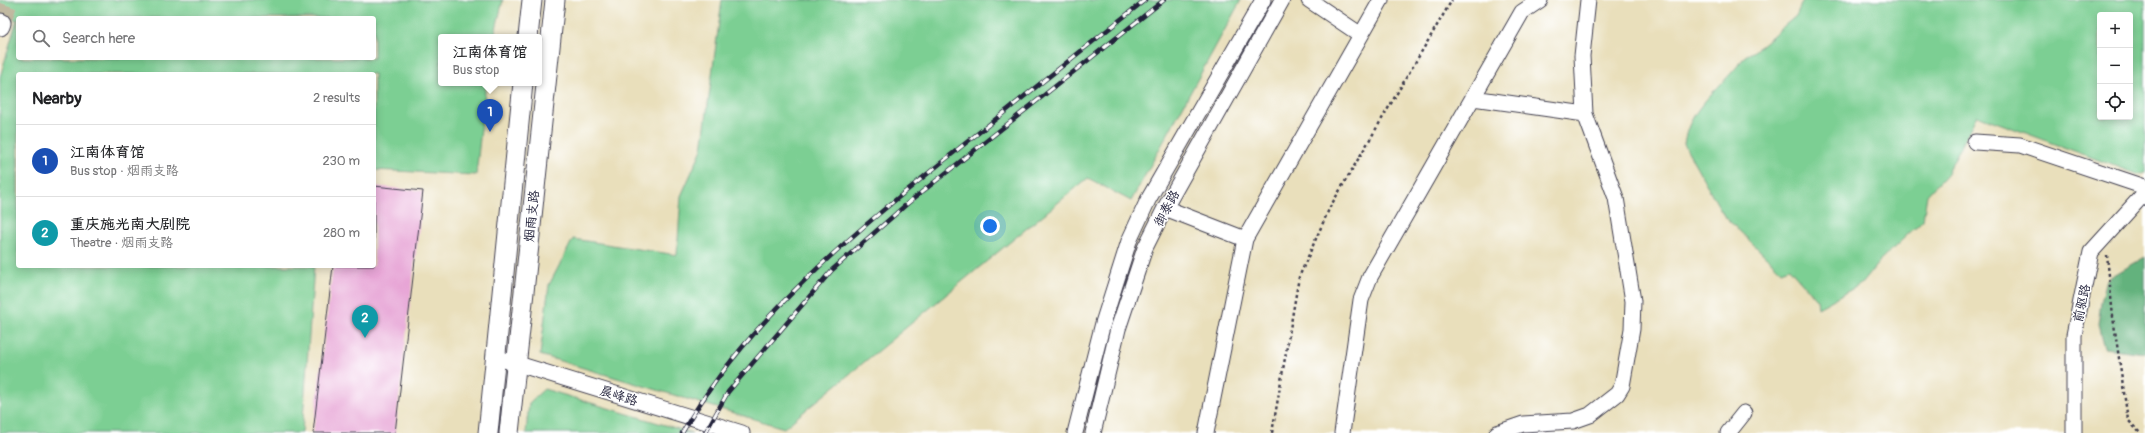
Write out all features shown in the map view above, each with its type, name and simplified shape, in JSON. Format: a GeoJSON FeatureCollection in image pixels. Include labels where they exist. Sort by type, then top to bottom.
{"type":"FeatureCollection","features":[{"type":"Feature","properties":{"kind":"main road"},"geometry":{"type":"LineString","coordinates":[[528,34],[532,0]]}},
{"type":"Feature","properties":{"kind":"main road","name":"烟雨支路"},"geometry":{"type":"LineString","coordinates":[[509,433],[554,0]]}},
{"type":"Feature","properties":{"kind":"main road","name":"烟雨支路"},"geometry":{"type":"LineString","coordinates":[[488,433],[523,86]]}},
{"type":"Feature","properties":{"kind":"street","name":"御泰路"},"geometry":{"type":"LineString","coordinates":[[1075,433],[1103,323],[1129,241],[1148,200],[1263,0]]}},
{"type":"Feature","properties":{"kind":"street","name":"御泰路"},"geometry":{"type":"LineString","coordinates":[[1093,433],[1129,294],[1145,248],[1165,208],[1282,0]]}},
{"type":"Feature","properties":{"kind":"street"},"geometry":{"type":"LineString","coordinates":[[1309,0],[1361,35]]}},
{"type":"Feature","properties":{"kind":"street"},"geometry":{"type":"LineString","coordinates":[[1206,433],[1245,239],[1381,0]]}},
{"type":"Feature","properties":{"kind":"street"},"geometry":{"type":"LineString","coordinates":[[1342,433],[1361,300],[1370,277],[1522,12],[1540,0]]}},
{"type":"Feature","properties":{"kind":"street"},"geometry":{"type":"LineString","coordinates":[[1497,433],[1523,424],[1573,421],[1590,415],[1618,394],[1622,386],[1632,329],[1633,301],[1616,198],[1585,114],[1582,56],[1588,0]]}},
{"type":"Feature","properties":{"kind":"street"},"geometry":{"type":"LineString","coordinates":[[1473,98],[1585,114]]}},
{"type":"Feature","properties":{"kind":"street"},"geometry":{"type":"LineString","coordinates":[[1975,142],[2020,145],[2145,187]]}},
{"type":"Feature","properties":{"kind":"street","name":"前驱路"},"geometry":{"type":"LineString","coordinates":[[2074,433],[2074,335],[2092,252],[2141,197],[2145,195]]}},
{"type":"Feature","properties":{"kind":"street"},"geometry":{"type":"LineString","coordinates":[[1165,208],[1245,239]]}},
{"type":"Feature","properties":{"kind":"street","name":"晨峰路"},"geometry":{"type":"LineString","coordinates":[[496,357],[742,433]]}},
{"type":"Feature","properties":{"kind":"street"},"geometry":{"type":"LineString","coordinates":[[1728,433],[1744,413]]}},
{"type":"Feature","properties":{"kind":"path"},"geometry":{"type":"LineString","coordinates":[[1272,433],[1299,277],[1330,207],[1452,0]]}},
{"type":"Feature","properties":{"kind":"path"},"geometry":{"type":"LineString","coordinates":[[2106,236],[2113,318],[2128,420],[2140,433]]}},
{"type":"Feature","properties":{"kind":"green space"},"geometry":{"type":"Polygon","coordinates":[[[0,0],[503,0],[495,34],[438,34],[438,86],[486,86],[476,175],[376,170],[376,72],[16,72],[16,268],[314,268],[302,433],[0,433],[0,77],[16,23],[16,60],[376,60],[376,16],[16,16],[16,20],[0,14],[0,0]]]}},
{"type":"Feature","properties":{"kind":"green space"},"geometry":{"type":"Polygon","coordinates":[[[722,0],[1241,0],[1131,201],[1088,178],[784,428],[540,355],[549,285],[573,239],[677,255],[681,196],[702,149],[722,0]]]}},
{"type":"Feature","properties":{"kind":"green space"},"geometry":{"type":"Polygon","coordinates":[[[1803,0],[2145,0],[2145,173],[2139,175],[1977,115],[1947,173],[1927,195],[1923,220],[1878,263],[1861,284],[1818,308],[1817,300],[1789,268],[1781,271],[1724,216],[1684,144],[1687,130],[1700,107],[1737,67],[1745,56],[1753,52],[1796,16],[1803,0]]]}},
{"type":"Feature","properties":{"kind":"green space"},"geometry":{"type":"Polygon","coordinates":[[[2145,257],[2145,353],[2104,348],[2098,325],[2101,302],[2107,279],[2145,257]]]}},
{"type":"Feature","properties":{"kind":"green space"},"geometry":{"type":"Polygon","coordinates":[[[544,389],[692,433],[526,433],[529,403],[544,389]]]}},
{"type":"Feature","properties":{"kind":"building"},"geometry":{"type":"Polygon","coordinates":[[[376,186],[423,191],[395,433],[313,433],[333,268],[376,268],[376,186]]]}},
{"type":"Feature","properties":{"kind":"tunnel"},"geometry":{"type":"LineString","coordinates":[[1,23],[9,0]]}},
{"type":"Feature","properties":{"kind":"railway"},"geometry":{"type":"LineString","coordinates":[[682,433],[708,391],[738,352],[806,279],[881,212],[1145,0]]}},
{"type":"Feature","properties":{"kind":"railway"},"geometry":{"type":"LineString","coordinates":[[705,433],[728,392],[832,270],[908,203],[1164,0]]}},
{"type":"Feature","properties":{"kind":"place","name":"江南体育馆"},"geometry":{"type":"Point","coordinates":[490,132]}},
{"type":"Feature","properties":{"kind":"place","name":"重庆施光南大剧院"},"geometry":{"type":"Point","coordinates":[365,338]}}]}
